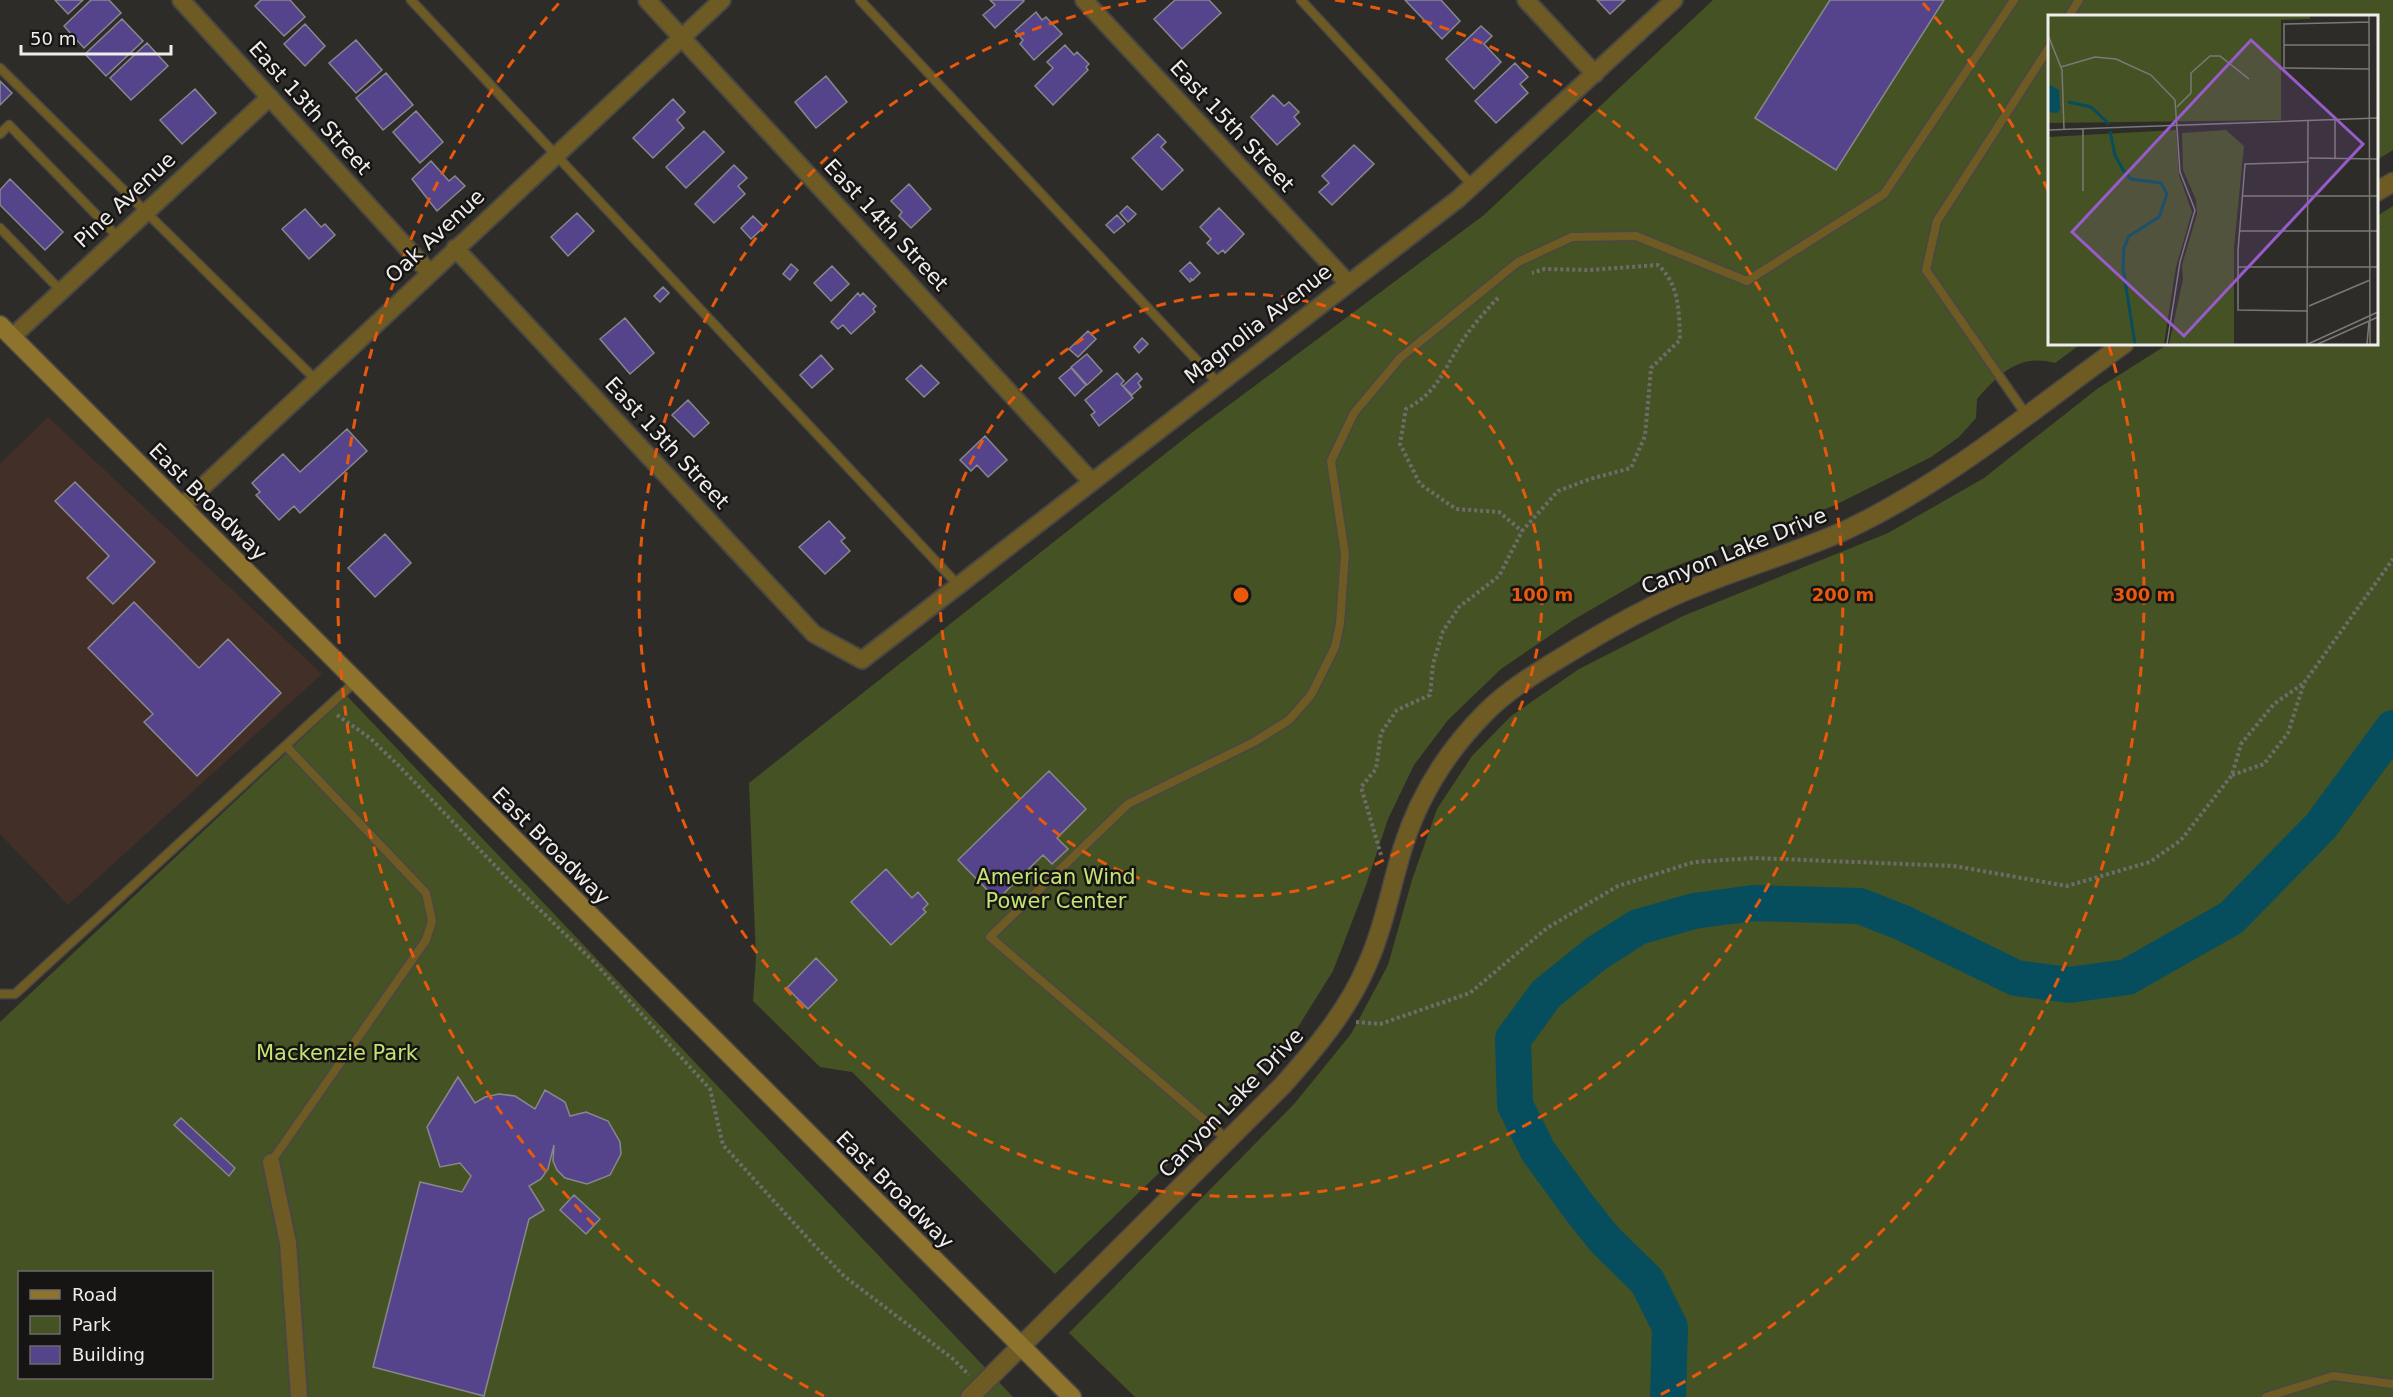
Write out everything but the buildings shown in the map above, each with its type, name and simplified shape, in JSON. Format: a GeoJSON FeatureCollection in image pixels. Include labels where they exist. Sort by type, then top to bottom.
{"type":"FeatureCollection","features":[{"type":"Feature","properties":{"kind":"main road","name":"East Broadway"},"geometry":{"type":"LineString","coordinates":[[6,331],[1072,1397]]}},
{"type":"Feature","properties":{"kind":"street","name":"East 13th Street"},"geometry":{"type":"LineString","coordinates":[[181,0],[429,272]]}},
{"type":"Feature","properties":{"kind":"street","name":"East 14th Street"},"geometry":{"type":"LineString","coordinates":[[647,0],[1092,482]]}},
{"type":"Feature","properties":{"kind":"street","name":"Oak Avenue"},"geometry":{"type":"LineString","coordinates":[[182,507],[429,272],[722,0]]}},
{"type":"Feature","properties":{"kind":"street","name":"East 15th Street"},"geometry":{"type":"LineString","coordinates":[[1084,0],[1348,283]]}},
{"type":"Feature","properties":{"kind":"street"},"geometry":{"type":"LineString","coordinates":[[1526,0],[1595,74]]}},
{"type":"Feature","properties":{"kind":"street","name":"Magnolia Avenue"},"geometry":{"type":"LineString","coordinates":[[853,657],[861,660],[884,645],[1473,186],[1674,0]]}},
{"type":"Feature","properties":{"kind":"street","name":"Pine Avenue"},"geometry":{"type":"LineString","coordinates":[[6,331],[61,291],[270,97]]}},
{"type":"Feature","properties":{"kind":"street"},"geometry":{"type":"LineString","coordinates":[[2378,191],[2393,182]]}},
{"type":"Feature","properties":{"kind":"street","name":"East 13th Street"},"geometry":{"type":"LineString","coordinates":[[455,248],[814,634],[853,657]]}},
{"type":"Feature","properties":{"kind":"street","name":"Canyon Lake Drive"},"geometry":{"type":"LineString","coordinates":[[976,1392],[1229,1140],[1319,1045],[1367,967],[1404,845],[1436,775],[1487,710],[1524,681],[1648,609],[1700,585],[1844,531],[1884,511],[1963,464],[2123,345]]}},
{"type":"Feature","properties":{"kind":"street"},"geometry":{"type":"LineString","coordinates":[[271,1162],[288,1243],[298,1397]]}},
{"type":"Feature","properties":{"kind":"lane"},"geometry":{"type":"LineString","coordinates":[[411,0],[959,586]]}},
{"type":"Feature","properties":{"kind":"lane"},"geometry":{"type":"LineString","coordinates":[[860,0],[1218,383]]}},
{"type":"Feature","properties":{"kind":"lane"},"geometry":{"type":"LineString","coordinates":[[1301,0],[1473,186]]}},
{"type":"Feature","properties":{"kind":"lane"},"geometry":{"type":"LineString","coordinates":[[1229,1140],[990,937],[1128,804],[1254,742],[1289,720],[1311,695],[1335,647],[1340,624],[1345,554],[1331,461],[1354,413],[1400,358],[1518,262],[1572,237],[1636,236],[1747,281],[1884,194],[2014,0]]}},
{"type":"Feature","properties":{"kind":"lane"},"geometry":{"type":"LineString","coordinates":[[2070,15],[2079,0]]}},
{"type":"Feature","properties":{"kind":"lane"},"geometry":{"type":"LineString","coordinates":[[2027,416],[1926,270],[1937,221],[2048,48]]}},
{"type":"Feature","properties":{"kind":"lane"},"geometry":{"type":"LineString","coordinates":[[0,68],[316,380]]}},
{"type":"Feature","properties":{"kind":"lane"},"geometry":{"type":"LineString","coordinates":[[0,134],[9,125],[118,237]]}},
{"type":"Feature","properties":{"kind":"lane"},"geometry":{"type":"LineString","coordinates":[[0,228],[61,291]]}},
{"type":"Feature","properties":{"kind":"lane"},"geometry":{"type":"LineString","coordinates":[[0,994],[15,994],[356,681]]}},
{"type":"Feature","properties":{"kind":"lane"},"geometry":{"type":"LineString","coordinates":[[271,1162],[426,940],[432,921],[426,893],[286,746]]}},
{"type":"Feature","properties":{"kind":"lane"},"geometry":{"type":"LineString","coordinates":[[2266,1397],[2333,1376],[2393,1384]]}},
{"type":"Feature","properties":{"kind":"path"},"geometry":{"type":"LineString","coordinates":[[1391,890],[1361,787],[1376,769],[1381,733],[1397,710],[1430,695],[1433,664],[1443,631],[1459,607],[1499,576],[1522,531],[1558,491],[1590,479],[1631,468],[1645,436],[1651,368],[1680,340],[1679,306],[1670,276],[1658,265],[1588,270],[1544,269],[1523,275]]}},
{"type":"Feature","properties":{"kind":"path"},"geometry":{"type":"LineString","coordinates":[[1502,295],[1467,335],[1443,376],[1424,399],[1406,409],[1400,444],[1420,484],[1436,497],[1456,509],[1499,512],[1522,531]]}},
{"type":"Feature","properties":{"kind":"path"},"geometry":{"type":"LineString","coordinates":[[2232,775],[2264,764],[2288,733],[2304,683],[2393,559]]}},
{"type":"Feature","properties":{"kind":"path"},"geometry":{"type":"LineString","coordinates":[[1336,1020],[1380,1024],[1470,993],[1547,928],[1618,886],[1694,862],[1755,858],[1954,866],[2067,886],[2150,862],[2181,840],[2232,775],[2241,744],[2274,704],[2304,683]]}},
{"type":"Feature","properties":{"kind":"path"},"geometry":{"type":"LineString","coordinates":[[328,706],[344,722],[370,738],[399,766],[659,1032],[710,1089],[723,1145],[814,1245],[844,1276],[953,1359],[976,1392]]}},
{"type":"Feature","properties":{"kind":"shaded area"},"geometry":{"type":"Polygon","coordinates":[[[48,417],[322,674],[68,905],[0,834],[0,464],[48,417]]]}},
{"type":"Feature","properties":{"kind":"green space","name":"American Wind Power Center"},"geometry":{"type":"Polygon","coordinates":[[[1713,0],[2393,0],[2393,150],[2378,159],[2378,15],[2048,15],[2048,345],[2080,345],[2055,363],[2031,361],[2021,363],[2002,374],[1977,399],[1976,418],[1959,437],[1931,457],[1833,506],[1647,577],[1573,620],[1501,669],[1448,720],[1414,765],[1388,819],[1365,888],[1333,971],[1293,1035],[1231,1103],[1055,1274],[852,1072],[820,1067],[753,1001],[756,958],[749,783],[1194,431],[1484,215],[1713,0]]]}},
{"type":"Feature","properties":{"kind":"green space"},"geometry":{"type":"Polygon","coordinates":[[[2393,206],[2393,1397],[1135,1397],[1069,1333],[1295,1103],[1351,1034],[1388,965],[1412,880],[1437,809],[1472,756],[1511,716],[1579,669],[1683,616],[1888,533],[1984,478],[2097,389],[2166,345],[2378,345],[2378,215],[2393,206]]]}},
{"type":"Feature","properties":{"kind":"green space","name":"Mackenzie Park"},"geometry":{"type":"Polygon","coordinates":[[[347,696],[1013,1397],[0,1397],[0,1022],[347,696]]]}},
{"type":"Feature","properties":{"kind":"waterway"},"geometry":{"type":"LineString","coordinates":[[1668,1397],[1670,1327],[1647,1281],[1605,1240],[1578,1206],[1538,1151],[1515,1105],[1513,1039],[1546,994],[1597,953],[1638,927],[1694,911],[1753,903],[1860,906],[1903,923],[2016,978],[2069,985],[2127,977],[2231,918],[2321,826],[2393,728]]}}]}
